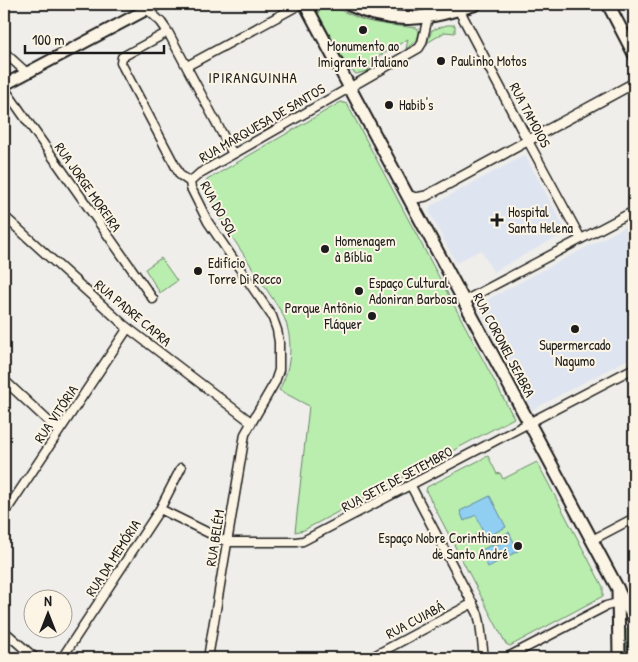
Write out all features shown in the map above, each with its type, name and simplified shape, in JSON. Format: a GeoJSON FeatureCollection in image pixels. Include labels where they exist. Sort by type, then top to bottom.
{"type":"FeatureCollection","features":[{"type":"Feature","properties":{"kind":"highway"},"geometry":{"type":"LineString","coordinates":[[349,4],[362,10],[386,16],[409,18],[428,17],[457,6],[475,4]]}},
{"type":"Feature","properties":{"kind":"main road"},"geometry":{"type":"LineString","coordinates":[[4,87],[144,6],[157,4]]}},
{"type":"Feature","properties":{"kind":"main road","name":"RUA CORONEL SEABRA"},"geometry":{"type":"LineString","coordinates":[[305,4],[634,620]]}},
{"type":"Feature","properties":{"kind":"main road"},"geometry":{"type":"LineString","coordinates":[[608,4],[634,54]]}},
{"type":"Feature","properties":{"kind":"main road"},"geometry":{"type":"LineString","coordinates":[[618,589],[620,658]]}},
{"type":"Feature","properties":{"kind":"street"},"geometry":{"type":"LineString","coordinates":[[187,66],[301,4]]}},
{"type":"Feature","properties":{"kind":"street"},"geometry":{"type":"LineString","coordinates":[[144,6],[161,22],[168,32],[233,154]]}},
{"type":"Feature","properties":{"kind":"street","name":"RUA TAMOIOS"},"geometry":{"type":"LineString","coordinates":[[457,6],[581,239]]}},
{"type":"Feature","properties":{"kind":"street","name":"RUA MARQUESA DE SANTOS"},"geometry":{"type":"LineString","coordinates":[[190,182],[194,176],[419,48],[428,17]]}},
{"type":"Feature","properties":{"kind":"street","name":"RUA DO SOL"},"geometry":{"type":"LineString","coordinates":[[168,32],[122,57],[121,61],[180,175],[190,182],[191,188],[208,222],[269,312],[277,330],[280,353],[277,377],[251,422]]}},
{"type":"Feature","properties":{"kind":"street"},"geometry":{"type":"LineString","coordinates":[[4,52],[27,73]]}},
{"type":"Feature","properties":{"kind":"street"},"geometry":{"type":"LineString","coordinates":[[407,195],[416,198],[426,196],[634,83]]}},
{"type":"Feature","properties":{"kind":"street","name":"RUA JORGE MOREIRA"},"geometry":{"type":"LineString","coordinates":[[4,87],[153,300]]}},
{"type":"Feature","properties":{"kind":"street"},"geometry":{"type":"LineString","coordinates":[[420,219],[420,206],[426,196]]}},
{"type":"Feature","properties":{"kind":"street"},"geometry":{"type":"LineString","coordinates":[[464,301],[634,211]]}},
{"type":"Feature","properties":{"kind":"street","name":"RUA PADRE CAPRA"},"geometry":{"type":"LineString","coordinates":[[4,216],[128,328],[251,422]]}},
{"type":"Feature","properties":{"kind":"street","name":"RUA VITÓRIA"},"geometry":{"type":"LineString","coordinates":[[4,514],[128,328]]}},
{"type":"Feature","properties":{"kind":"street","name":"RUA SETE DE SETEMBRO"},"geometry":{"type":"LineString","coordinates":[[160,509],[227,542],[303,541],[634,368]]}},
{"type":"Feature","properties":{"kind":"street"},"geometry":{"type":"LineString","coordinates":[[4,380],[59,431]]}},
{"type":"Feature","properties":{"kind":"street","name":"RUA BELÉM"},"geometry":{"type":"LineString","coordinates":[[208,658],[246,434],[251,422]]}},
{"type":"Feature","properties":{"kind":"street","name":"RUA DA MEMÓRIA"},"geometry":{"type":"LineString","coordinates":[[62,658],[160,509],[181,468]]}},
{"type":"Feature","properties":{"kind":"street"},"geometry":{"type":"LineString","coordinates":[[411,486],[472,603],[480,623],[484,658]]}},
{"type":"Feature","properties":{"kind":"street"},"geometry":{"type":"LineString","coordinates":[[592,540],[634,518]]}},
{"type":"Feature","properties":{"kind":"street","name":"RUA CUIABÁ"},"geometry":{"type":"LineString","coordinates":[[370,658],[472,603]]}},
{"type":"Feature","properties":{"kind":"street"},"geometry":{"type":"LineString","coordinates":[[506,658],[606,606],[618,603]]}},
{"type":"Feature","properties":{"kind":"street"},"geometry":{"type":"LineString","coordinates":[[4,631],[35,658]]}},
{"type":"Feature","properties":{"kind":"shaded area","name":"Hospital Santa Helena"},"geometry":{"type":"Polygon","coordinates":[[[525,155],[567,232],[493,272],[481,250],[456,263],[429,212],[430,206],[525,155]]]}},
{"type":"Feature","properties":{"kind":"shaded area","name":"Supermercado Nagumo"},"geometry":{"type":"Polygon","coordinates":[[[634,222],[634,356],[532,410],[477,305],[634,222]]]}},
{"type":"Feature","properties":{"kind":"green space"},"geometry":{"type":"Polygon","coordinates":[[[316,4],[327,5],[367,21],[417,28],[419,32],[417,40],[406,49],[408,39],[371,61],[368,71],[356,74],[347,67],[319,15],[316,4]]]}},
{"type":"Feature","properties":{"kind":"green space"},"geometry":{"type":"Polygon","coordinates":[[[447,25],[455,25],[455,33],[445,32],[427,43],[432,30],[447,25]]]}},
{"type":"Feature","properties":{"kind":"green space","name":"Parque Antônio Fláquer"},"geometry":{"type":"Polygon","coordinates":[[[341,102],[347,104],[514,418],[304,530],[295,532],[309,406],[279,390],[289,362],[290,342],[286,322],[221,220],[204,187],[207,180],[341,102]]]}},
{"type":"Feature","properties":{"kind":"green space"},"geometry":{"type":"Polygon","coordinates":[[[161,258],[177,281],[160,293],[145,269],[161,258]]]}},
{"type":"Feature","properties":{"kind":"green space","name":"Espaço Nobre Corinthians de Santo André"},"geometry":{"type":"Polygon","coordinates":[[[488,456],[497,474],[500,473],[503,479],[537,462],[603,587],[603,596],[510,646],[506,644],[426,491],[427,487],[488,456]]]}},
{"type":"Feature","properties":{"kind":"green space"},"geometry":{"type":"Polygon","coordinates":[[[628,628],[634,637],[634,658],[627,658],[626,631],[628,628]]]}},
{"type":"Feature","properties":{"kind":"water"},"geometry":{"type":"Polygon","coordinates":[[[490,496],[506,527],[477,542],[474,536],[483,531],[476,515],[464,521],[460,511],[490,496]]]}},
{"type":"Feature","properties":{"kind":"water"},"geometry":{"type":"Polygon","coordinates":[[[509,532],[518,551],[488,567],[480,551],[491,545],[494,546],[501,543],[501,536],[509,532]]]}},
{"type":"Feature","properties":{"kind":"place","name":"Monumento ao Imigrante Italiano"},"geometry":{"type":"Point","coordinates":[363,30]}},
{"type":"Feature","properties":{"kind":"place","name":"Paulinho Motos"},"geometry":{"type":"Point","coordinates":[441,61]}},
{"type":"Feature","properties":{"kind":"place","name":"Habib's"},"geometry":{"type":"Point","coordinates":[389,105]}},
{"type":"Feature","properties":{"kind":"place","name":"Hospital Santa Helena"},"geometry":{"type":"Point","coordinates":[497,220]}},
{"type":"Feature","properties":{"kind":"place","name":"Homenagem à Bíblia"},"geometry":{"type":"Point","coordinates":[325,249]}},
{"type":"Feature","properties":{"kind":"place","name":"Edifício Torre Di Rocco"},"geometry":{"type":"Point","coordinates":[198,271]}},
{"type":"Feature","properties":{"kind":"place","name":"Espaço Cultural Adoniran Barbosa"},"geometry":{"type":"Point","coordinates":[359,291]}},
{"type":"Feature","properties":{"kind":"place","name":"Parque Antônio Fláquer"},"geometry":{"type":"Point","coordinates":[372,316]}},
{"type":"Feature","properties":{"kind":"place","name":"Supermercado Nagumo"},"geometry":{"type":"Point","coordinates":[575,329]}},
{"type":"Feature","properties":{"kind":"place","name":"Espaço Nobre Corinthians de Santo André"},"geometry":{"type":"Point","coordinates":[518,546]}},
{"type":"Feature","properties":{"kind":"district","name":"IPIRANGUINHA"},"geometry":{"type":"Point","coordinates":[253,78]}}]}
